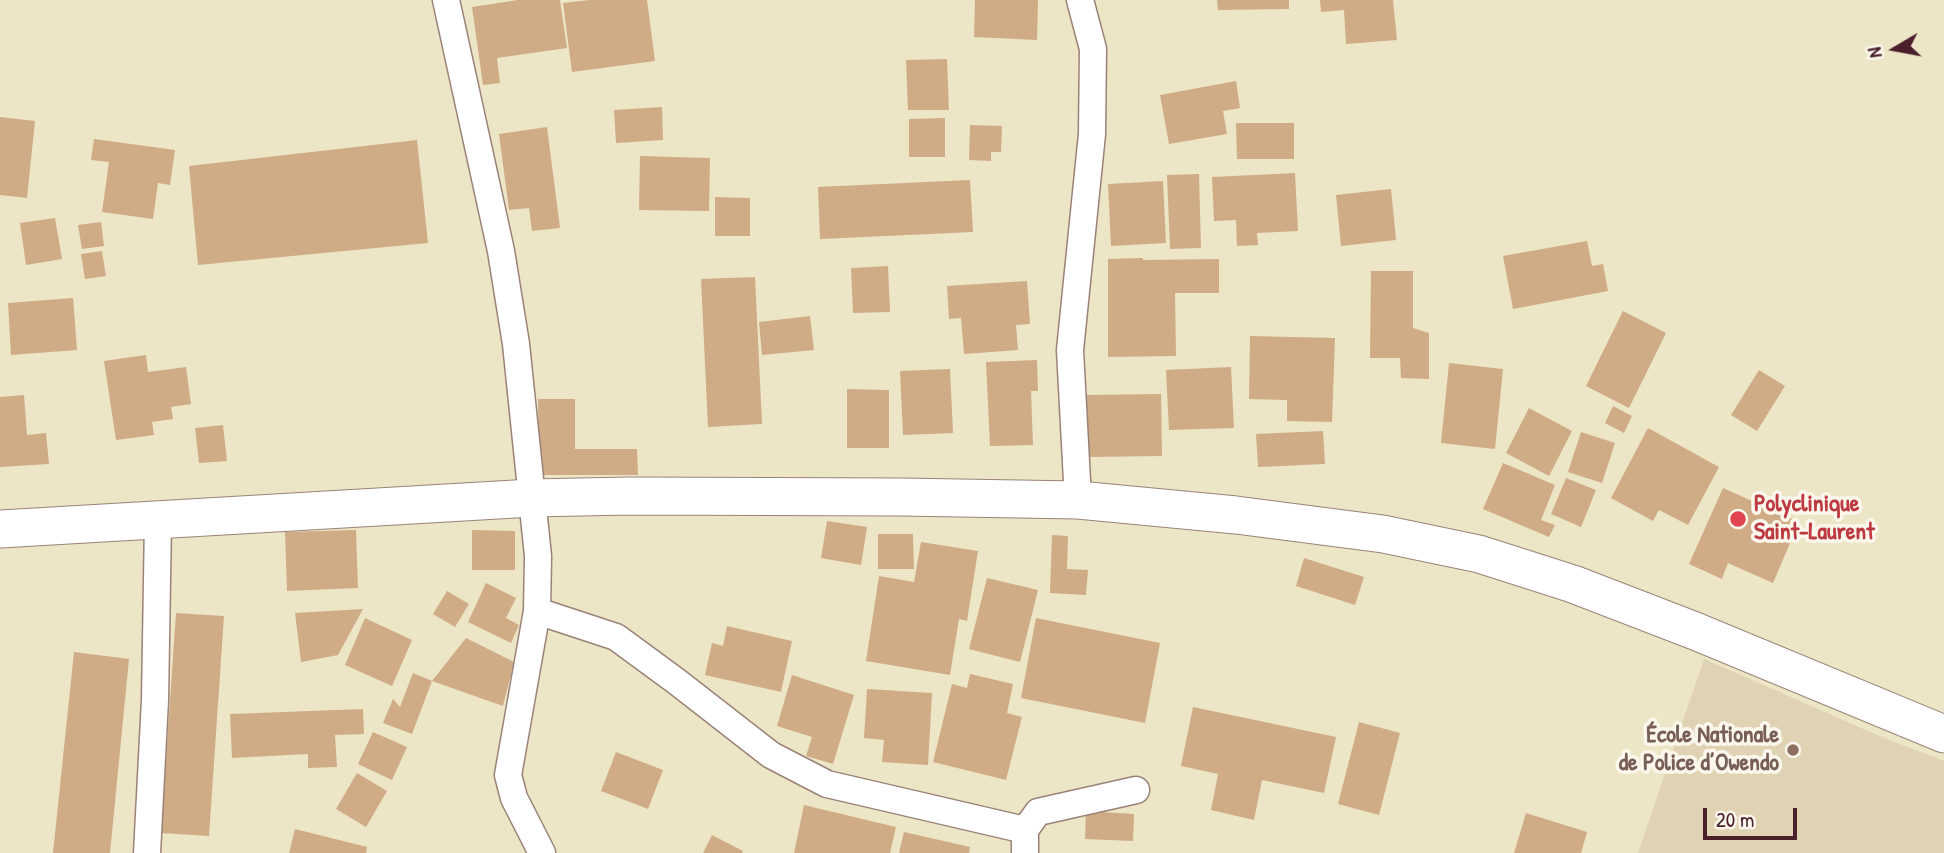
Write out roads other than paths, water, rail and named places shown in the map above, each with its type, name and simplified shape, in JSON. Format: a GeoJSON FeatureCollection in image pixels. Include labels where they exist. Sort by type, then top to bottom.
{"type":"FeatureCollection","features":[{"type":"Feature","properties":{"kind":"street"},"geometry":{"type":"LineString","coordinates":[[446,0],[501,251],[516,344],[538,556],[537,611],[508,775],[514,798],[542,853]]}},
{"type":"Feature","properties":{"kind":"street"},"geometry":{"type":"LineString","coordinates":[[1078,500],[1070,350],[1092,134],[1093,49],[1080,0]]}},
{"type":"Feature","properties":{"kind":"street"},"geometry":{"type":"LineString","coordinates":[[0,529],[532,499],[630,496],[1078,500],[1236,515],[1382,534],[1479,554],[1573,584],[1695,631],[1944,734]]}},
{"type":"Feature","properties":{"kind":"street"},"geometry":{"type":"LineString","coordinates":[[147,853],[155,700],[158,521]]}},
{"type":"Feature","properties":{"kind":"street"},"geometry":{"type":"LineString","coordinates":[[537,611],[615,637],[771,755],[827,784],[1025,842],[1038,812],[1136,790]]}},
{"type":"Feature","properties":{"kind":"place","name":"Polyclinique Saint-Laurent"},"geometry":{"type":"Point","coordinates":[1738,519]}},
{"type":"Feature","properties":{"kind":"place","name":"École Nationale de Police d’Owendo"},"geometry":{"type":"Point","coordinates":[1793,750]}}]}
